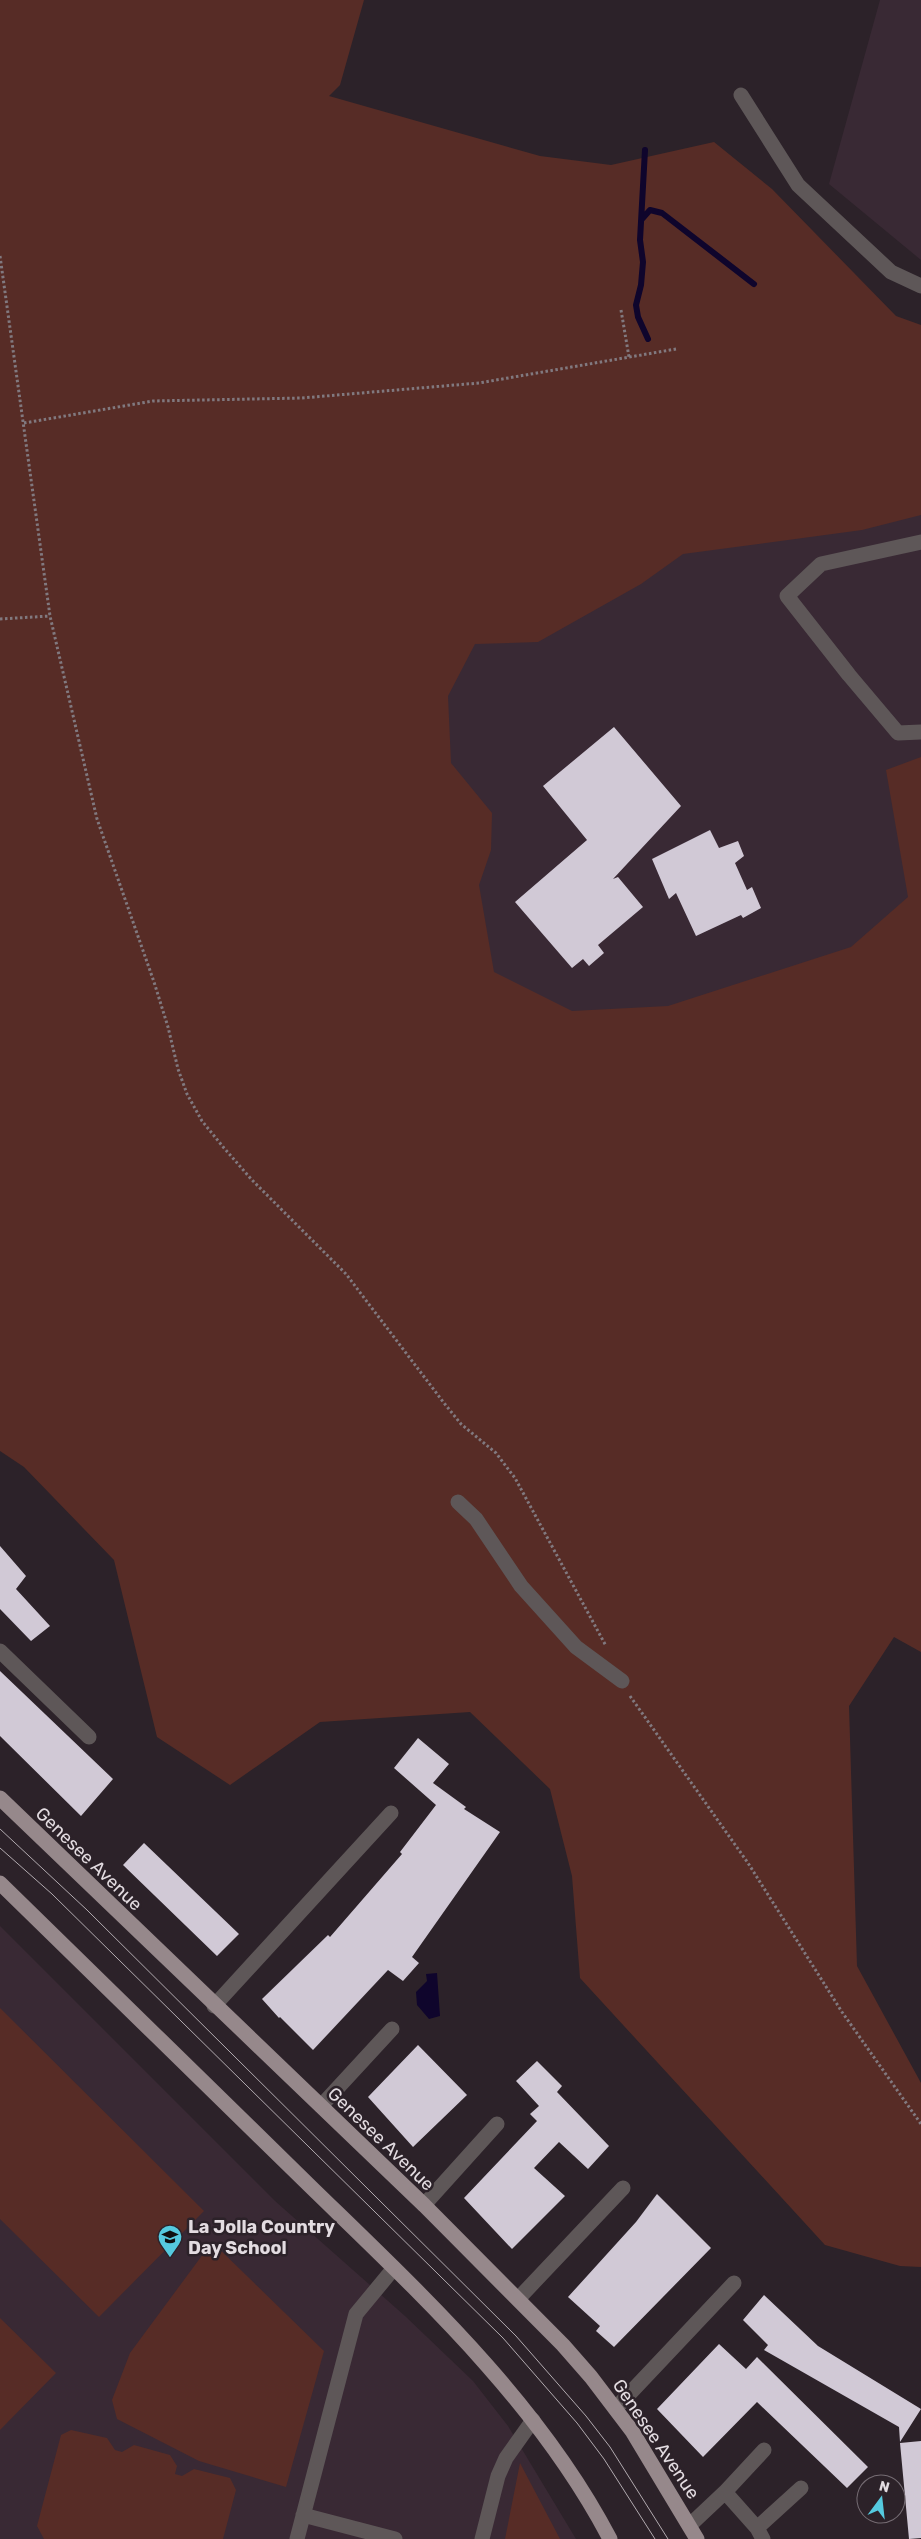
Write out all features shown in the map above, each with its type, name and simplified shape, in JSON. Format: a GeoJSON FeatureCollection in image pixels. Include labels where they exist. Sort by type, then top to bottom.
{"type":"FeatureCollection","features":[{"type":"Feature","properties":{"kind":"main road","name":"Genesee Avenue"},"geometry":{"type":"LineString","coordinates":[[0,1798],[424,2206],[563,2345],[616,2408],[656,2469],[697,2539]]}},
{"type":"Feature","properties":{"kind":"main road"},"geometry":{"type":"LineString","coordinates":[[0,1882],[394,2268],[473,2351],[533,2420],[590,2501],[610,2539]]}},
{"type":"Feature","properties":{"kind":"street"},"geometry":{"type":"LineString","coordinates":[[741,94],[798,184],[890,272],[921,286]]}},
{"type":"Feature","properties":{"kind":"street"},"geometry":{"type":"LineString","coordinates":[[921,542],[821,564],[787,596],[849,675],[898,733],[921,732]]}},
{"type":"Feature","properties":{"kind":"street"},"geometry":{"type":"LineString","coordinates":[[458,1502],[476,1519],[521,1586],[576,1647],[622,1681]]}},
{"type":"Feature","properties":{"kind":"street"},"geometry":{"type":"LineString","coordinates":[[0,1651],[89,1737]]}},
{"type":"Feature","properties":{"kind":"street"},"geometry":{"type":"LineString","coordinates":[[214,2006],[391,1813]]}},
{"type":"Feature","properties":{"kind":"street"},"geometry":{"type":"LineString","coordinates":[[321,2106],[392,2029]]}},
{"type":"Feature","properties":{"kind":"street"},"geometry":{"type":"LineString","coordinates":[[424,2206],[497,2124]]}},
{"type":"Feature","properties":{"kind":"street"},"geometry":{"type":"LineString","coordinates":[[518,2299],[623,2188]]}},
{"type":"Feature","properties":{"kind":"street"},"geometry":{"type":"LineString","coordinates":[[297,2539],[356,2314],[394,2268]]}},
{"type":"Feature","properties":{"kind":"street"},"geometry":{"type":"LineString","coordinates":[[616,2408],[734,2283]]}},
{"type":"Feature","properties":{"kind":"street"},"geometry":{"type":"LineString","coordinates":[[482,2539],[498,2476],[506,2458],[533,2420]]}},
{"type":"Feature","properties":{"kind":"street"},"geometry":{"type":"LineString","coordinates":[[690,2525],[726,2492],[764,2450]]}},
{"type":"Feature","properties":{"kind":"street"},"geometry":{"type":"LineString","coordinates":[[726,2492],[760,2533],[801,2488]]}},
{"type":"Feature","properties":{"kind":"street"},"geometry":{"type":"LineString","coordinates":[[304,2515],[395,2539]]}},
{"type":"Feature","properties":{"kind":"path"},"geometry":{"type":"LineString","coordinates":[[0,256],[50,616],[97,819],[154,982],[168,1027],[178,1069],[187,1094],[202,1121],[224,1148],[252,1180],[346,1274],[461,1424],[496,1453],[515,1478],[610,1655]]}},
{"type":"Feature","properties":{"kind":"path"},"geometry":{"type":"LineString","coordinates":[[621,310],[629,357]]}},
{"type":"Feature","properties":{"kind":"path"},"geometry":{"type":"LineString","coordinates":[[24,423],[153,401],[302,398],[479,383],[676,349]]}},
{"type":"Feature","properties":{"kind":"path"},"geometry":{"type":"LineString","coordinates":[[0,619],[50,616]]}},
{"type":"Feature","properties":{"kind":"path"},"geometry":{"type":"LineString","coordinates":[[622,1681],[629,1695],[748,1863],[842,2012],[921,2124]]}},
{"type":"Feature","properties":{"kind":"shaded area"},"geometry":{"type":"Polygon","coordinates":[[[0,0],[364,0],[340,85],[329,96],[540,156],[611,165],[714,142],[772,189],[896,316],[921,325],[921,515],[862,530],[683,554],[641,584],[538,642],[475,644],[448,696],[451,763],[492,813],[491,850],[479,885],[494,972],[572,1011],[668,1006],[851,947],[908,897],[886,770],[921,757],[921,1652],[894,1637],[849,1706],[857,1966],[921,2083],[921,2267],[900,2266],[825,2245],[580,1978],[572,1876],[550,1789],[470,1712],[320,1722],[230,1785],[157,1737],[114,1560],[24,1467],[0,1451],[0,0]]]}},
{"type":"Feature","properties":{"kind":"shaded area"},"geometry":{"type":"Polygon","coordinates":[[[880,0],[921,0],[921,260],[829,184],[880,0]]]}},
{"type":"Feature","properties":{"kind":"shaded area"},"geometry":{"type":"Polygon","coordinates":[[[921,467],[921,944],[814,1027],[465,1032],[438,625],[921,467]]]}},
{"type":"Feature","properties":{"kind":"shaded area","name":"La Jolla Country Day School"},"geometry":{"type":"Polygon","coordinates":[[[0,1926],[275,2201],[405,2316],[473,2381],[508,2426],[576,2539],[0,2539],[0,1926]]]}},
{"type":"Feature","properties":{"kind":"shaded area"},"geometry":{"type":"Polygon","coordinates":[[[437,1973],[440,2016],[429,2019],[417,2005],[416,1992],[427,1981],[426,1974],[437,1973]]]}},
{"type":"Feature","properties":{"kind":"shaded area"},"geometry":{"type":"Polygon","coordinates":[[[0,2008],[204,2211],[99,2317],[0,2219],[0,2008]]]}},
{"type":"Feature","properties":{"kind":"shaded area"},"geometry":{"type":"Polygon","coordinates":[[[212,2242],[324,2351],[286,2487],[199,2461],[117,2419],[112,2400],[130,2353],[212,2242]]]}},
{"type":"Feature","properties":{"kind":"shaded area"},"geometry":{"type":"Polygon","coordinates":[[[0,2318],[56,2373],[0,2430],[0,2318]]]}},
{"type":"Feature","properties":{"kind":"shaded area"},"geometry":{"type":"Polygon","coordinates":[[[71,2430],[107,2438],[115,2450],[122,2452],[134,2445],[170,2455],[177,2466],[175,2474],[182,2476],[194,2469],[230,2478],[236,2490],[223,2539],[44,2539],[37,2526],[61,2435],[71,2430]]]}},
{"type":"Feature","properties":{"kind":"shaded area"},"geometry":{"type":"Polygon","coordinates":[[[520,2463],[560,2539],[505,2539],[520,2463]]]}},
{"type":"Feature","properties":{"kind":"building"},"geometry":{"type":"Polygon","coordinates":[[[614,727],[681,806],[613,879],[618,877],[643,907],[598,945],[604,953],[589,966],[583,959],[572,968],[515,902],[587,840],[543,786],[614,727]]]}},
{"type":"Feature","properties":{"kind":"building"},"geometry":{"type":"Polygon","coordinates":[[[710,830],[719,848],[738,841],[744,856],[735,863],[747,890],[752,887],[761,908],[743,918],[741,915],[696,936],[676,893],[669,899],[652,859],[710,830]]]}},
{"type":"Feature","properties":{"kind":"building"},"geometry":{"type":"Polygon","coordinates":[[[0,1546],[26,1576],[16,1589],[50,1626],[31,1641],[0,1609],[0,1546]]]}},
{"type":"Feature","properties":{"kind":"building"},"geometry":{"type":"Polygon","coordinates":[[[0,1671],[113,1779],[81,1816],[0,1736],[0,1671]]]}},
{"type":"Feature","properties":{"kind":"building"},"geometry":{"type":"Polygon","coordinates":[[[418,1738],[449,1764],[433,1783],[466,1807],[464,1809],[500,1832],[412,1957],[419,1963],[403,1981],[388,1970],[313,2050],[262,1999],[328,1935],[330,1937],[402,1854],[400,1852],[436,1805],[394,1768],[418,1738]]]}},
{"type":"Feature","properties":{"kind":"building"},"geometry":{"type":"Polygon","coordinates":[[[144,1843],[239,1934],[217,1956],[123,1865],[144,1843]]]}},
{"type":"Feature","properties":{"kind":"building"},"geometry":{"type":"Polygon","coordinates":[[[418,2045],[467,2095],[413,2147],[368,2097],[418,2045]]]}},
{"type":"Feature","properties":{"kind":"building"},"geometry":{"type":"Polygon","coordinates":[[[537,2061],[562,2086],[557,2092],[609,2146],[588,2169],[559,2142],[534,2168],[565,2196],[512,2249],[464,2198],[537,2121],[530,2114],[539,2106],[516,2081],[537,2061]]]}},
{"type":"Feature","properties":{"kind":"building"},"geometry":{"type":"Polygon","coordinates":[[[657,2194],[711,2248],[614,2347],[596,2331],[600,2326],[568,2297],[636,2222],[657,2194]]]}},
{"type":"Feature","properties":{"kind":"building"},"geometry":{"type":"Polygon","coordinates":[[[764,2295],[818,2346],[921,2409],[900,2442],[899,2427],[764,2350],[768,2345],[743,2320],[764,2295]]]}},
{"type":"Feature","properties":{"kind":"building"},"geometry":{"type":"Polygon","coordinates":[[[719,2344],[746,2369],[757,2357],[868,2467],[861,2474],[856,2474],[856,2479],[847,2488],[757,2402],[703,2457],[657,2409],[719,2344]]]}},
{"type":"Feature","properties":{"kind":"building"},"geometry":{"type":"Polygon","coordinates":[[[921,2441],[921,2538],[909,2539],[906,2507],[906,2474],[903,2474],[900,2443],[921,2441]]]}},
{"type":"Feature","properties":{"kind":"waterway"},"geometry":{"type":"LineString","coordinates":[[645,150],[640,240],[643,262],[641,285],[636,305],[638,317],[648,339]]}},
{"type":"Feature","properties":{"kind":"waterway"},"geometry":{"type":"LineString","coordinates":[[642,219],[650,210],[662,213],[754,284]]}},
{"type":"Feature","properties":{"kind":"tram line"},"geometry":{"type":"LineString","coordinates":[[0,1829],[87,1910],[516,2336],[586,2416],[610,2447],[668,2539]]}},
{"type":"Feature","properties":{"kind":"tram line"},"geometry":{"type":"LineString","coordinates":[[0,1848],[52,1894],[503,2338],[577,2423],[604,2459],[655,2539]]}},
{"type":"Feature","properties":{"kind":"place","name":"La Jolla Country Day School"},"geometry":{"type":"Point","coordinates":[170,2258]}}]}
